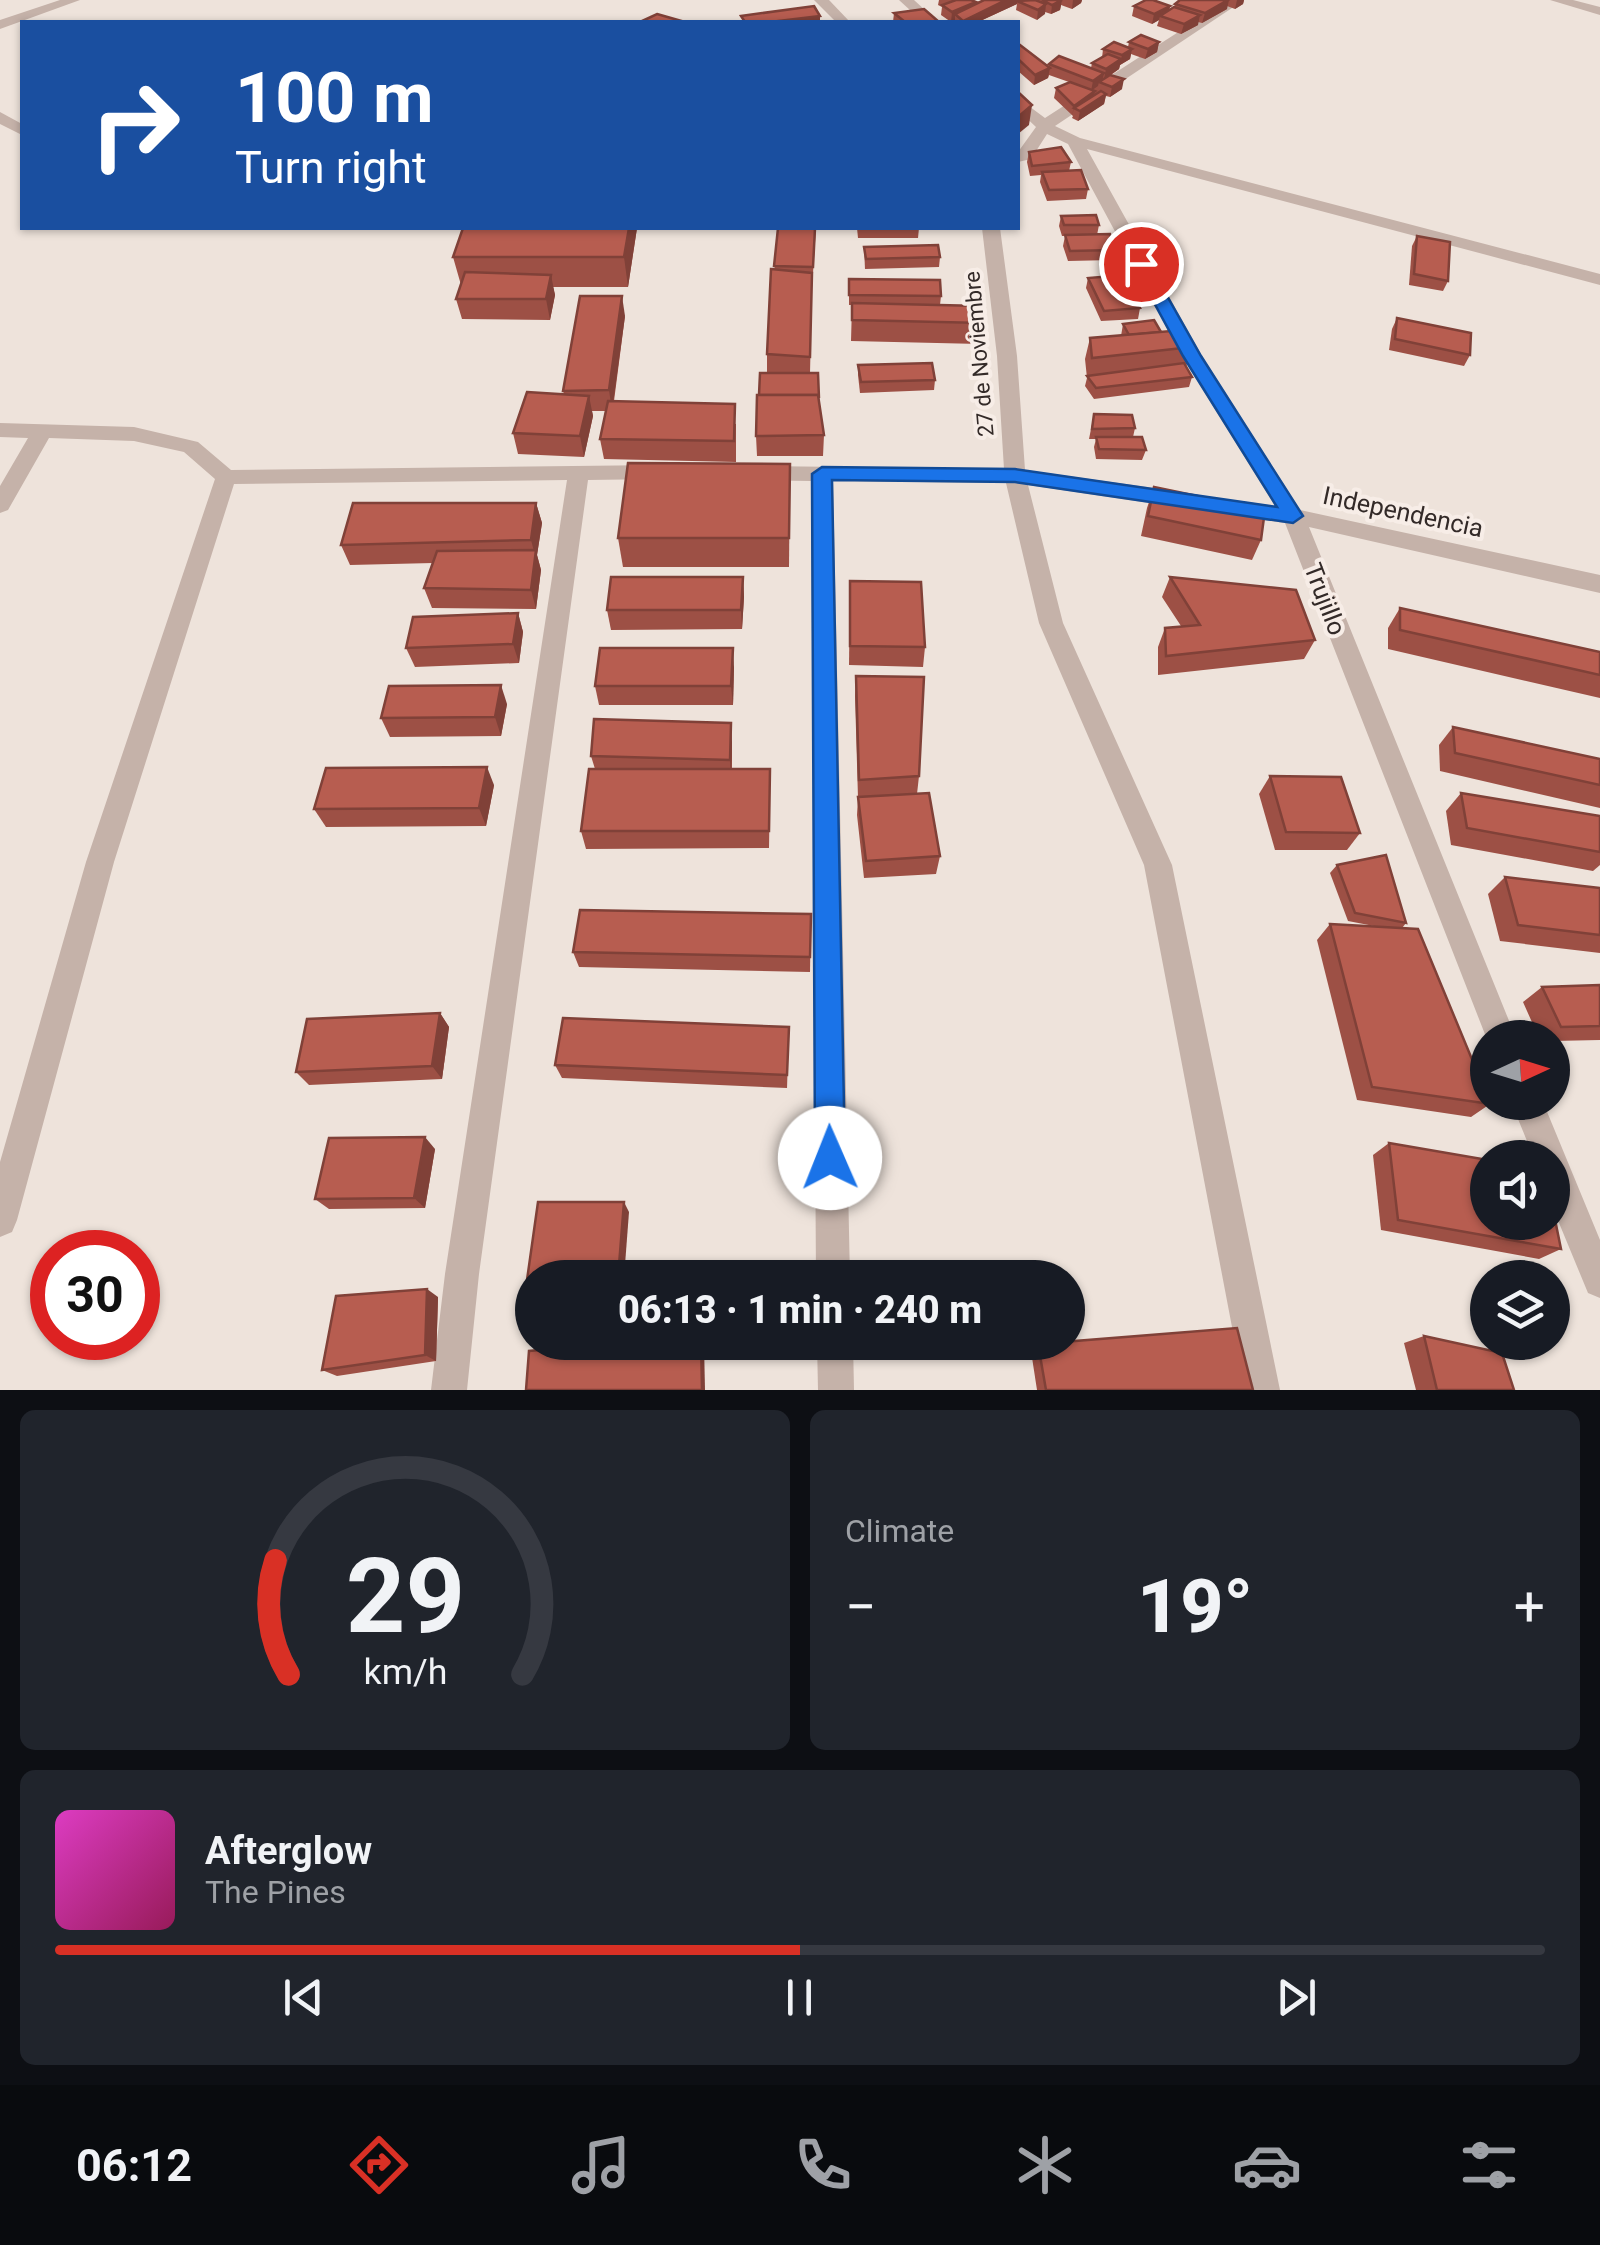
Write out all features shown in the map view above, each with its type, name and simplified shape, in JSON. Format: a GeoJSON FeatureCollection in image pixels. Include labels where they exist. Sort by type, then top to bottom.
{"type":"FeatureCollection","features":[{"type":"Feature","properties":{"kind":"street"},"geometry":{"type":"LineString","coordinates":[[0,25],[73,0]]}},
{"type":"Feature","properties":{"kind":"street"},"geometry":{"type":"LineString","coordinates":[[821,0],[841,20]]}},
{"type":"Feature","properties":{"kind":"street"},"geometry":{"type":"LineString","coordinates":[[906,0],[928,20]]}},
{"type":"Feature","properties":{"kind":"street"},"geometry":{"type":"LineString","coordinates":[[1020,157],[1025,156],[1044,126],[1237,0]]}},
{"type":"Feature","properties":{"kind":"street"},"geometry":{"type":"LineString","coordinates":[[1557,0],[1600,11]]}},
{"type":"Feature","properties":{"kind":"street"},"geometry":{"type":"LineString","coordinates":[[1020,104],[1044,126],[1074,141],[1600,280]]}},
{"type":"Feature","properties":{"kind":"street","name":"Trujillo"},"geometry":{"type":"LineString","coordinates":[[1074,141],[1192,356],[1293,516],[1494,1020]]}},
{"type":"Feature","properties":{"kind":"street","name":"27 de Noviembre"},"geometry":{"type":"LineString","coordinates":[[991,230],[1007,356],[1015,476],[1051,623],[1158,865],[1262,1390]]}},
{"type":"Feature","properties":{"kind":"street"},"geometry":{"type":"LineString","coordinates":[[0,430],[134,434],[191,447],[226,477],[691,472]]}},
{"type":"Feature","properties":{"kind":"street"},"geometry":{"type":"LineString","coordinates":[[0,505],[42,432]]}},
{"type":"Feature","properties":{"kind":"street"},"geometry":{"type":"LineString","coordinates":[[450,1390],[464,1254],[579,472]]}},
{"type":"Feature","properties":{"kind":"street","name":"Independencia"},"geometry":{"type":"LineString","coordinates":[[728,473],[1015,476],[1293,516],[1600,584]]}},
{"type":"Feature","properties":{"kind":"street"},"geometry":{"type":"LineString","coordinates":[[822,474],[834,1260]]}},
{"type":"Feature","properties":{"kind":"street"},"geometry":{"type":"LineString","coordinates":[[0,1220],[100,862],[226,477]]}},
{"type":"Feature","properties":{"kind":"street"},"geometry":{"type":"LineString","coordinates":[[1570,1208],[1600,1281]]}},
{"type":"Feature","properties":{"kind":"street"},"geometry":{"type":"LineString","coordinates":[[835,1360],[836,1390]]}},
{"type":"Feature","properties":{"kind":"building"},"geometry":{"type":"Polygon","coordinates":[[[956,0],[976,2],[952,12],[942,5],[956,0]]]}},
{"type":"Feature","properties":{"kind":"building"},"geometry":{"type":"Polygon","coordinates":[[[984,0],[1006,0],[965,20],[955,14],[984,0]]]}},
{"type":"Feature","properties":{"kind":"building"},"geometry":{"type":"Polygon","coordinates":[[[1146,0],[1170,6],[1154,14],[1134,6],[1146,0]]]}},
{"type":"Feature","properties":{"kind":"building"},"geometry":{"type":"Polygon","coordinates":[[[1180,0],[1228,0],[1205,13],[1175,4],[1180,0]]]}},
{"type":"Feature","properties":{"kind":"building"},"geometry":{"type":"Polygon","coordinates":[[[1017,1],[1046,4],[1038,10],[1017,1]]]}},
{"type":"Feature","properties":{"kind":"building"},"geometry":{"type":"Polygon","coordinates":[[[814,6],[820,16],[744,20],[741,16],[814,6]]]}},
{"type":"Feature","properties":{"kind":"building"},"geometry":{"type":"Polygon","coordinates":[[[1174,7],[1200,15],[1184,24],[1160,16],[1174,7]]]}},
{"type":"Feature","properties":{"kind":"building"},"geometry":{"type":"Polygon","coordinates":[[[924,9],[937,20],[903,20],[894,13],[924,9]]]}},
{"type":"Feature","properties":{"kind":"building"},"geometry":{"type":"Polygon","coordinates":[[[657,14],[678,20],[644,20],[657,14]]]}},
{"type":"Feature","properties":{"kind":"building"},"geometry":{"type":"Polygon","coordinates":[[[1141,35],[1159,42],[1148,49],[1129,42],[1141,35]]]}},
{"type":"Feature","properties":{"kind":"building"},"geometry":{"type":"Polygon","coordinates":[[[1114,42],[1132,49],[1122,55],[1103,49],[1114,42]]]}},
{"type":"Feature","properties":{"kind":"building"},"geometry":{"type":"Polygon","coordinates":[[[1020,45],[1050,68],[1035,75],[1020,61],[1020,45]]]}},
{"type":"Feature","properties":{"kind":"building"},"geometry":{"type":"Polygon","coordinates":[[[1108,54],[1121,59],[1106,69],[1092,63],[1108,54]]]}},
{"type":"Feature","properties":{"kind":"building"},"geometry":{"type":"Polygon","coordinates":[[[1059,56],[1104,73],[1093,81],[1049,64],[1059,56]]]}},
{"type":"Feature","properties":{"kind":"building"},"geometry":{"type":"Polygon","coordinates":[[[1110,75],[1124,79],[1112,87],[1099,82],[1110,75]]]}},
{"type":"Feature","properties":{"kind":"building"},"geometry":{"type":"Polygon","coordinates":[[[1070,82],[1095,91],[1074,106],[1056,88],[1070,82]]]}},
{"type":"Feature","properties":{"kind":"building"},"geometry":{"type":"Polygon","coordinates":[[[1101,91],[1106,94],[1080,111],[1074,108],[1101,91]]]}},
{"type":"Feature","properties":{"kind":"building"},"geometry":{"type":"Polygon","coordinates":[[[1020,94],[1032,105],[1020,115],[1020,94]]]}},
{"type":"Feature","properties":{"kind":"building"},"geometry":{"type":"Polygon","coordinates":[[[1061,147],[1071,162],[1032,166],[1029,152],[1061,147]]]}},
{"type":"Feature","properties":{"kind":"building"},"geometry":{"type":"Polygon","coordinates":[[[1081,170],[1088,189],[1049,190],[1042,172],[1081,170]]]}},
{"type":"Feature","properties":{"kind":"building"},"geometry":{"type":"Polygon","coordinates":[[[1096,215],[1099,225],[1064,225],[1061,216],[1096,215]]]}},
{"type":"Feature","properties":{"kind":"building"},"geometry":{"type":"Polygon","coordinates":[[[462,230],[629,230],[624,257],[453,257],[462,230]]]}},
{"type":"Feature","properties":{"kind":"building"},"geometry":{"type":"Polygon","coordinates":[[[778,230],[815,230],[813,267],[774,266],[778,230]]]}},
{"type":"Feature","properties":{"kind":"building"},"geometry":{"type":"Polygon","coordinates":[[[1110,234],[1115,250],[1070,251],[1065,235],[1110,234]]]}},
{"type":"Feature","properties":{"kind":"building"},"geometry":{"type":"Polygon","coordinates":[[[1417,236],[1450,242],[1448,281],[1414,274],[1417,236]]]}},
{"type":"Feature","properties":{"kind":"building"},"geometry":{"type":"Polygon","coordinates":[[[938,245],[940,257],[866,259],[864,247],[938,245]]]}},
{"type":"Feature","properties":{"kind":"building"},"geometry":{"type":"Polygon","coordinates":[[[771,269],[812,273],[810,357],[767,354],[771,269]]]}},
{"type":"Feature","properties":{"kind":"building"},"geometry":{"type":"Polygon","coordinates":[[[465,272],[551,275],[546,299],[456,299],[465,272]]]}},
{"type":"Feature","properties":{"kind":"building"},"geometry":{"type":"Polygon","coordinates":[[[1124,275],[1140,308],[1104,311],[1088,278],[1124,275]]]}},
{"type":"Feature","properties":{"kind":"building"},"geometry":{"type":"Polygon","coordinates":[[[849,279],[940,280],[941,296],[849,295],[849,279]]]}},
{"type":"Feature","properties":{"kind":"building"},"geometry":{"type":"Polygon","coordinates":[[[580,296],[622,296],[609,390],[563,391],[580,296]]]}},
{"type":"Feature","properties":{"kind":"building"},"geometry":{"type":"Polygon","coordinates":[[[852,303],[981,306],[983,323],[852,320],[852,303]]]}},
{"type":"Feature","properties":{"kind":"building"},"geometry":{"type":"Polygon","coordinates":[[[1397,318],[1471,333],[1470,355],[1395,339],[1397,318]]]}},
{"type":"Feature","properties":{"kind":"building"},"geometry":{"type":"Polygon","coordinates":[[[1154,320],[1161,332],[1129,335],[1123,324],[1154,320]]]}},
{"type":"Feature","properties":{"kind":"building"},"geometry":{"type":"Polygon","coordinates":[[[1183,330],[1192,347],[1092,358],[1090,338],[1183,330]]]}},
{"type":"Feature","properties":{"kind":"building"},"geometry":{"type":"Polygon","coordinates":[[[932,363],[935,380],[861,382],[858,365],[932,363]]]}},
{"type":"Feature","properties":{"kind":"building"},"geometry":{"type":"Polygon","coordinates":[[[1184,363],[1192,377],[1096,388],[1087,376],[1184,363]]]}},
{"type":"Feature","properties":{"kind":"building"},"geometry":{"type":"Polygon","coordinates":[[[760,373],[818,373],[819,398],[759,395],[760,373]]]}},
{"type":"Feature","properties":{"kind":"building"},"geometry":{"type":"Polygon","coordinates":[[[527,392],[589,396],[580,436],[513,433],[527,392]]]}},
{"type":"Feature","properties":{"kind":"building"},"geometry":{"type":"Polygon","coordinates":[[[757,395],[818,395],[824,435],[756,436],[757,395]]]}},
{"type":"Feature","properties":{"kind":"building"},"geometry":{"type":"Polygon","coordinates":[[[608,401],[735,404],[734,441],[600,439],[608,401]]]}},
{"type":"Feature","properties":{"kind":"building"},"geometry":{"type":"Polygon","coordinates":[[[1094,414],[1132,415],[1135,428],[1092,429],[1094,414]]]}},
{"type":"Feature","properties":{"kind":"building"},"geometry":{"type":"Polygon","coordinates":[[[1096,437],[1142,437],[1146,450],[1099,449],[1096,437]]]}},
{"type":"Feature","properties":{"kind":"building"},"geometry":{"type":"Polygon","coordinates":[[[628,463],[790,464],[789,538],[618,538],[628,463]]]}},
{"type":"Feature","properties":{"kind":"building"},"geometry":{"type":"Polygon","coordinates":[[[1154,487],[1265,510],[1261,540],[1148,516],[1154,487]]]}},
{"type":"Feature","properties":{"kind":"building"},"geometry":{"type":"Polygon","coordinates":[[[353,503],[536,503],[531,540],[341,545],[353,503]]]}},
{"type":"Feature","properties":{"kind":"building"},"geometry":{"type":"Polygon","coordinates":[[[536,550],[531,590],[424,588],[437,551],[536,550]]]}},
{"type":"Feature","properties":{"kind":"building"},"geometry":{"type":"Polygon","coordinates":[[[611,577],[743,577],[741,610],[607,610],[611,577]]]}},
{"type":"Feature","properties":{"kind":"building"},"geometry":{"type":"Polygon","coordinates":[[[1170,577],[1296,590],[1315,640],[1166,656],[1165,628],[1200,625],[1170,577]]]}},
{"type":"Feature","properties":{"kind":"building"},"geometry":{"type":"Polygon","coordinates":[[[850,581],[921,582],[925,647],[850,646],[850,581]]]}},
{"type":"Feature","properties":{"kind":"building"},"geometry":{"type":"Polygon","coordinates":[[[1400,608],[1600,652],[1600,675],[1400,630],[1400,608]]]}},
{"type":"Feature","properties":{"kind":"building"},"geometry":{"type":"Polygon","coordinates":[[[518,613],[513,644],[406,648],[413,617],[518,613]]]}},
{"type":"Feature","properties":{"kind":"building"},"geometry":{"type":"Polygon","coordinates":[[[600,648],[733,648],[731,686],[595,686],[600,648]]]}},
{"type":"Feature","properties":{"kind":"building"},"geometry":{"type":"Polygon","coordinates":[[[856,676],[924,677],[919,776],[859,780],[856,676]]]}},
{"type":"Feature","properties":{"kind":"building"},"geometry":{"type":"Polygon","coordinates":[[[501,685],[495,717],[381,718],[389,686],[501,685]]]}},
{"type":"Feature","properties":{"kind":"building"},"geometry":{"type":"Polygon","coordinates":[[[594,719],[731,723],[730,760],[591,756],[594,719]]]}},
{"type":"Feature","properties":{"kind":"building"},"geometry":{"type":"Polygon","coordinates":[[[1453,727],[1600,759],[1600,785],[1455,753],[1453,727]]]}},
{"type":"Feature","properties":{"kind":"building"},"geometry":{"type":"Polygon","coordinates":[[[487,767],[479,808],[314,809],[326,768],[487,767]]]}},
{"type":"Feature","properties":{"kind":"building"},"geometry":{"type":"Polygon","coordinates":[[[589,769],[770,769],[769,831],[581,831],[589,769]]]}},
{"type":"Feature","properties":{"kind":"building"},"geometry":{"type":"Polygon","coordinates":[[[1270,776],[1341,777],[1360,833],[1286,832],[1270,776]]]}},
{"type":"Feature","properties":{"kind":"building"},"geometry":{"type":"Polygon","coordinates":[[[929,793],[940,856],[866,861],[858,797],[929,793]]]}},
{"type":"Feature","properties":{"kind":"building"},"geometry":{"type":"Polygon","coordinates":[[[1461,793],[1600,816],[1600,852],[1467,828],[1461,793]]]}},
{"type":"Feature","properties":{"kind":"building"},"geometry":{"type":"Polygon","coordinates":[[[1386,855],[1406,923],[1355,913],[1337,865],[1386,855]]]}},
{"type":"Feature","properties":{"kind":"building"},"geometry":{"type":"Polygon","coordinates":[[[1505,877],[1600,888],[1600,935],[1518,925],[1505,877]]]}},
{"type":"Feature","properties":{"kind":"building"},"geometry":{"type":"Polygon","coordinates":[[[580,910],[811,914],[810,957],[573,952],[580,910]]]}},
{"type":"Feature","properties":{"kind":"building"},"geometry":{"type":"Polygon","coordinates":[[[1330,924],[1418,929],[1470,1055],[1470,1101],[1372,1087],[1330,924]]]}},
{"type":"Feature","properties":{"kind":"building"},"geometry":{"type":"Polygon","coordinates":[[[1600,985],[1600,1026],[1570,1027],[1570,1020],[1558,1020],[1542,987],[1600,985]]]}},
{"type":"Feature","properties":{"kind":"building"},"geometry":{"type":"Polygon","coordinates":[[[440,1013],[432,1066],[296,1072],[307,1019],[440,1013]]]}},
{"type":"Feature","properties":{"kind":"building"},"geometry":{"type":"Polygon","coordinates":[[[563,1018],[789,1027],[787,1075],[555,1065],[563,1018]]]}},
{"type":"Feature","properties":{"kind":"building"},"geometry":{"type":"Polygon","coordinates":[[[425,1137],[414,1198],[315,1199],[329,1138],[425,1137]]]}},
{"type":"Feature","properties":{"kind":"building"},"geometry":{"type":"Polygon","coordinates":[[[1389,1143],[1470,1157],[1470,1233],[1398,1220],[1389,1143]]]}},
{"type":"Feature","properties":{"kind":"building"},"geometry":{"type":"Polygon","coordinates":[[[538,1202],[624,1202],[619,1260],[530,1260],[538,1202]]]}},
{"type":"Feature","properties":{"kind":"building"},"geometry":{"type":"Polygon","coordinates":[[[1510,1240],[1559,1240],[1561,1249],[1510,1240]]]}},
{"type":"Feature","properties":{"kind":"building"},"geometry":{"type":"Polygon","coordinates":[[[427,1289],[425,1355],[322,1370],[336,1296],[427,1289]]]}},
{"type":"Feature","properties":{"kind":"building"},"geometry":{"type":"Polygon","coordinates":[[[1237,1328],[1253,1390],[1046,1390],[1041,1360],[1085,1360],[1085,1340],[1237,1328]]]}},
{"type":"Feature","properties":{"kind":"building"},"geometry":{"type":"Polygon","coordinates":[[[1424,1336],[1470,1346],[1470,1360],[1504,1360],[1514,1390],[1437,1390],[1424,1336]]]}},
{"type":"Feature","properties":{"kind":"building"},"geometry":{"type":"Polygon","coordinates":[[[528,1360],[701,1360],[702,1390],[526,1390],[528,1360]]]}},
{"type":"Feature","properties":{"kind":"route"},"geometry":{"type":"LineString","coordinates":[[830,1158],[822,474],[1015,476],[1293,516],[1192,356],[1141,264]]}}]}
